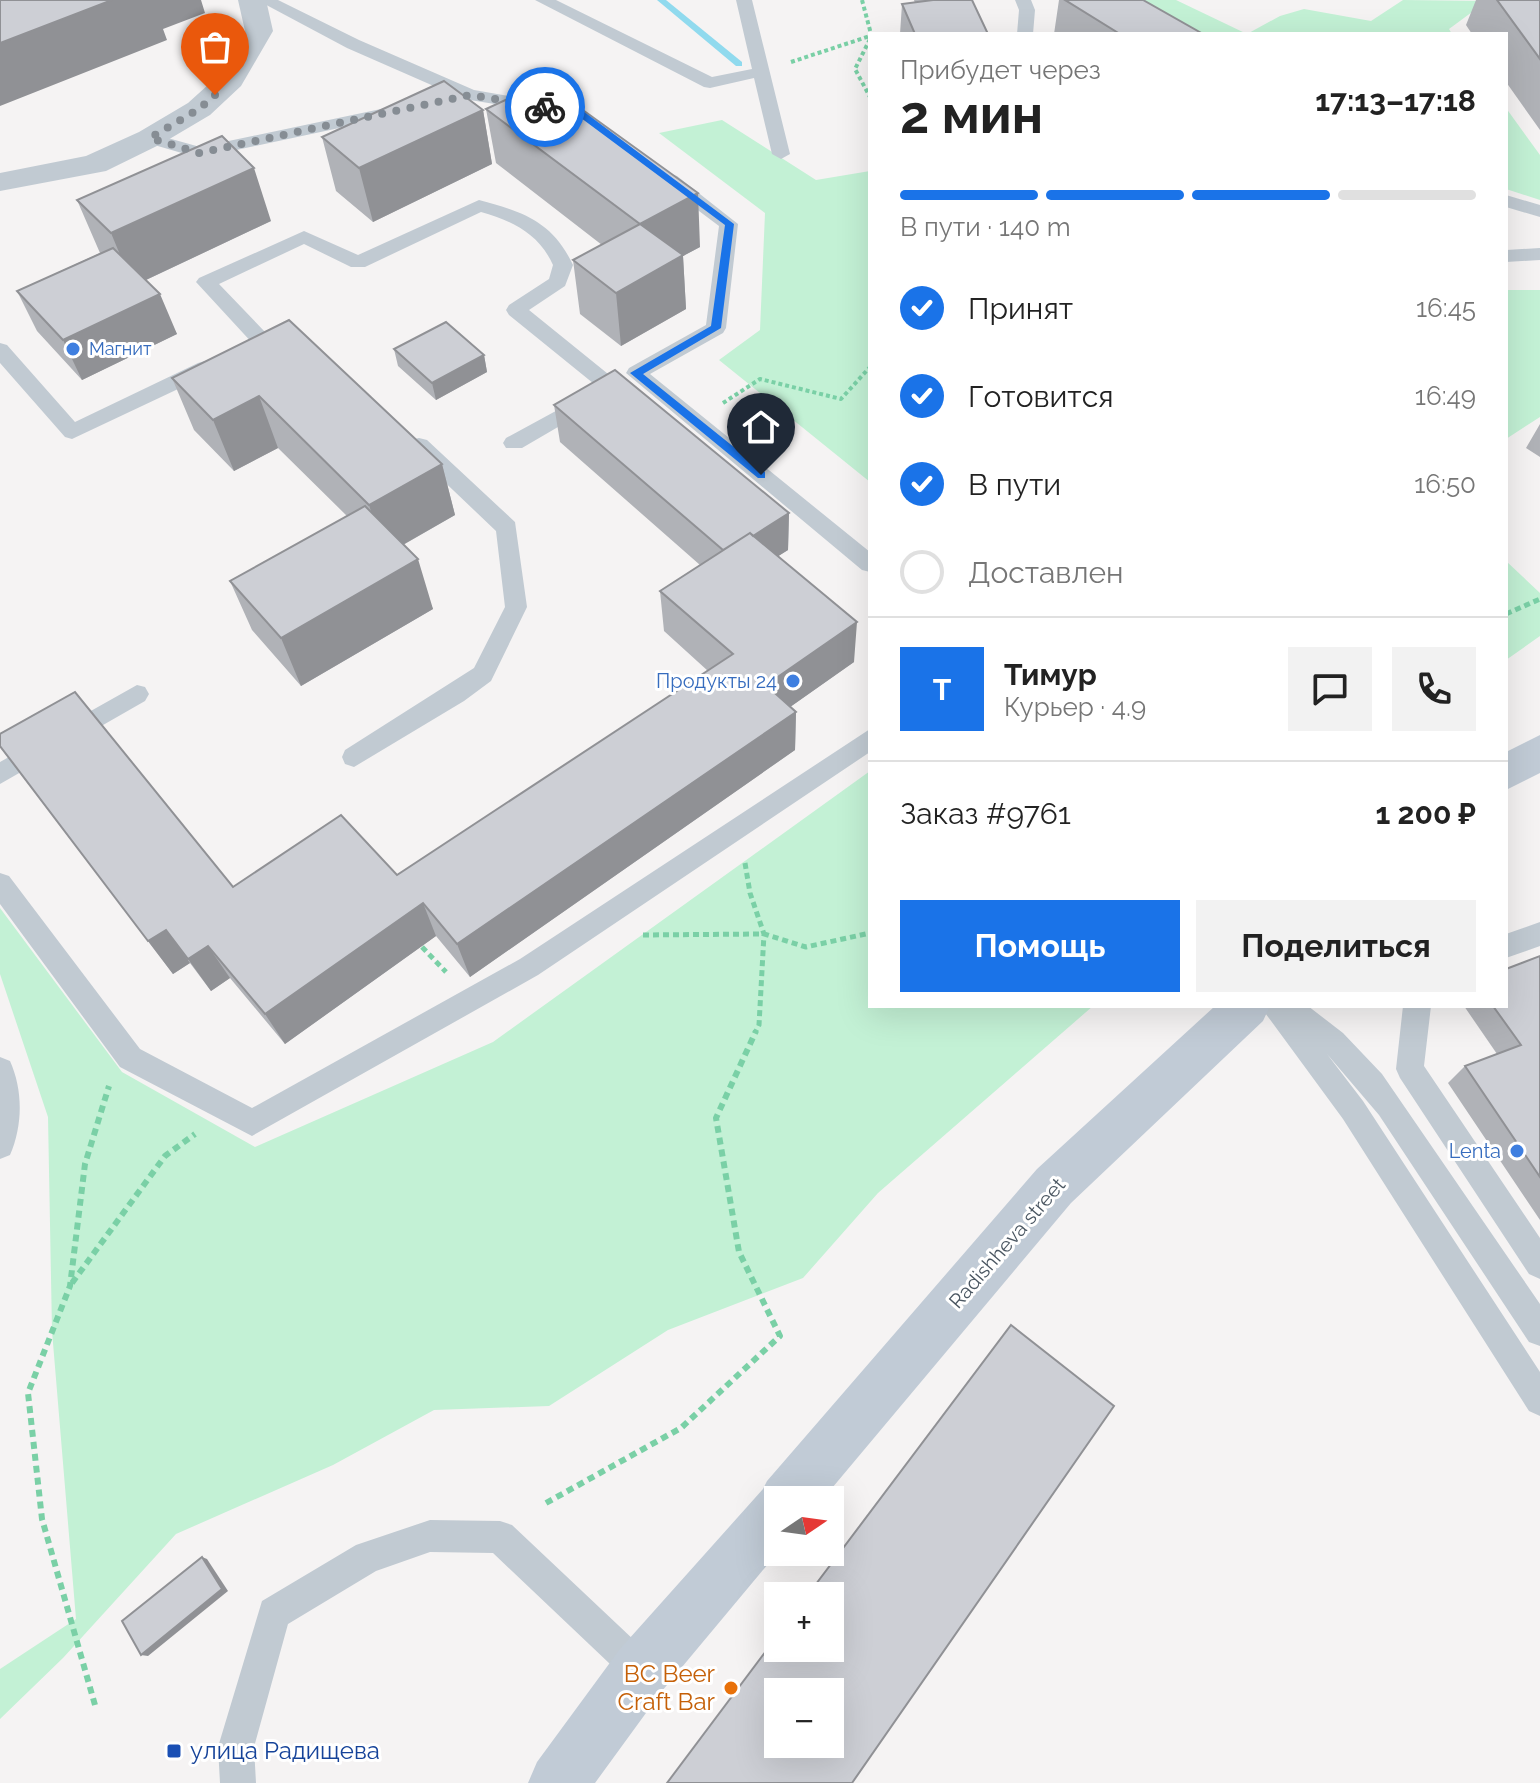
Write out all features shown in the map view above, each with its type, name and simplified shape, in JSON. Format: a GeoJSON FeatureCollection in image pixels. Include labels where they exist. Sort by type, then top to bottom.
{"type":"FeatureCollection","features":[{"type":"Feature","properties":{"kind":"street"},"geometry":{"type":"LineString","coordinates":[[0,182],[95,164],[150,138],[199,109],[231,80],[259,31],[252,0]]}},
{"type":"Feature","properties":{"kind":"street"},"geometry":{"type":"LineString","coordinates":[[1508,772],[1540,752]]}},
{"type":"Feature","properties":{"kind":"street","name":"Radishheva street"},"geometry":{"type":"LineString","coordinates":[[798,1486],[1054,1186],[1245,1008]]}},
{"type":"Feature","properties":{"kind":"street"},"geometry":{"type":"LineString","coordinates":[[558,1783],[641,1670],[764,1526]]}},
{"type":"Feature","properties":{"kind":"lane"},"geometry":{"type":"LineString","coordinates":[[265,0],[353,44],[470,95],[564,110]]}},
{"type":"Feature","properties":{"kind":"lane"},"geometry":{"type":"LineString","coordinates":[[543,0],[710,83],[760,72]]}},
{"type":"Feature","properties":{"kind":"lane"},"geometry":{"type":"LineString","coordinates":[[744,0],[781,154]]}},
{"type":"Feature","properties":{"kind":"lane"},"geometry":{"type":"LineString","coordinates":[[1023,0],[1027,10],[1025,32]]}},
{"type":"Feature","properties":{"kind":"lane"},"geometry":{"type":"LineString","coordinates":[[150,138],[199,153],[470,95]]}},
{"type":"Feature","properties":{"kind":"lane"},"geometry":{"type":"LineString","coordinates":[[514,443],[716,328],[729,224],[654,168]]}},
{"type":"Feature","properties":{"kind":"lane"},"geometry":{"type":"LineString","coordinates":[[1508,202],[1540,211]]}},
{"type":"Feature","properties":{"kind":"lane"},"geometry":{"type":"LineString","coordinates":[[310,345],[274,336],[254,344],[206,282],[304,237],[358,263],[479,206],[517,216],[553,244],[563,265],[558,282],[516,310],[611,387]]}},
{"type":"Feature","properties":{"kind":"lane"},"geometry":{"type":"LineString","coordinates":[[1508,256],[1540,254]]}},
{"type":"Feature","properties":{"kind":"lane"},"geometry":{"type":"LineString","coordinates":[[0,350],[72,432],[219,361]]}},
{"type":"Feature","properties":{"kind":"lane"},"geometry":{"type":"LineString","coordinates":[[636,373],[868,562]]}},
{"type":"Feature","properties":{"kind":"lane"},"geometry":{"type":"LineString","coordinates":[[354,757],[483,674],[516,607],[507,528],[403,431]]}},
{"type":"Feature","properties":{"kind":"lane"},"geometry":{"type":"LineString","coordinates":[[0,774],[137,694]]}},
{"type":"Feature","properties":{"kind":"lane"},"geometry":{"type":"LineString","coordinates":[[0,884],[130,1058],[252,1123],[529,967],[868,740]]}},
{"type":"Feature","properties":{"kind":"lane"},"geometry":{"type":"LineString","coordinates":[[1508,945],[1540,934]]}},
{"type":"Feature","properties":{"kind":"lane"},"geometry":{"type":"LineString","coordinates":[[1276,1008],[1310,1035],[1345,1050],[1377,1088],[1540,1331]]}},
{"type":"Feature","properties":{"kind":"lane"},"geometry":{"type":"LineString","coordinates":[[1288,1008],[1310,1035],[1353,1110],[1540,1400]]}},
{"type":"Feature","properties":{"kind":"lane"},"geometry":{"type":"LineString","coordinates":[[1417,1008],[1410,1069],[1540,1264]]}},
{"type":"Feature","properties":{"kind":"lane"},"geometry":{"type":"LineString","coordinates":[[0,1070],[7,1100],[0,1145]]}},
{"type":"Feature","properties":{"kind":"lane"},"geometry":{"type":"LineString","coordinates":[[238,1783],[236,1747],[274,1613],[368,1557],[430,1536],[500,1537],[641,1670]]}},
{"type":"Feature","properties":{"kind":"path"},"geometry":{"type":"LineString","coordinates":[[862,0],[869,32]]}},
{"type":"Feature","properties":{"kind":"path"},"geometry":{"type":"LineString","coordinates":[[760,72],[868,37]]}},
{"type":"Feature","properties":{"kind":"path"},"geometry":{"type":"LineString","coordinates":[[868,40],[855,69],[868,93]]}},
{"type":"Feature","properties":{"kind":"path"},"geometry":{"type":"LineString","coordinates":[[696,422],[760,379],[841,399],[868,369]]}},
{"type":"Feature","properties":{"kind":"path"},"geometry":{"type":"LineString","coordinates":[[1508,613],[1540,599]]}},
{"type":"Feature","properties":{"kind":"path"},"geometry":{"type":"LineString","coordinates":[[546,1503],[681,1428],[780,1336],[739,1252],[716,1118],[759,1025],[764,934],[750,893],[739,826]]}},
{"type":"Feature","properties":{"kind":"path"},"geometry":{"type":"LineString","coordinates":[[631,935],[764,934],[806,947],[868,933]]}},
{"type":"Feature","properties":{"kind":"path"},"geometry":{"type":"LineString","coordinates":[[95,1705],[42,1519],[28,1393],[70,1286],[85,1164],[121,1046]]}},
{"type":"Feature","properties":{"kind":"path"},"geometry":{"type":"LineString","coordinates":[[70,1286],[165,1156],[229,1111]]}},
{"type":"Feature","properties":{"kind":"green space"},"geometry":{"type":"Polygon","coordinates":[[[1119,0],[1176,0],[1243,32],[1173,32],[1119,0]]]}},
{"type":"Feature","properties":{"kind":"green space"},"geometry":{"type":"Polygon","coordinates":[[[1403,0],[1487,1],[1449,29],[1451,32],[1251,32],[1280,16],[1304,9],[1371,21],[1403,0]]]}},
{"type":"Feature","properties":{"kind":"green space"},"geometry":{"type":"Polygon","coordinates":[[[1508,111],[1540,155],[1540,200],[1508,190],[1508,111]]]}},
{"type":"Feature","properties":{"kind":"green space"},"geometry":{"type":"Polygon","coordinates":[[[722,120],[816,180],[868,171],[868,480],[719,360],[760,330],[765,213],[659,133],[722,120]]]}},
{"type":"Feature","properties":{"kind":"green space"},"geometry":{"type":"Polygon","coordinates":[[[1508,290],[1540,290],[1540,417],[1508,438],[1508,290]]]}},
{"type":"Feature","properties":{"kind":"green space"},"geometry":{"type":"Polygon","coordinates":[[[1508,563],[1540,593],[1540,636],[1508,659],[1508,563]]]}},
{"type":"Feature","properties":{"kind":"green space"},"geometry":{"type":"Polygon","coordinates":[[[868,772],[868,1008],[1091,1008],[878,1193],[803,1278],[668,1330],[549,1406],[434,1410],[333,1465],[176,1534],[63,1658],[0,1719],[0,1669],[76,1619],[52,1331],[48,1117],[0,974],[0,908],[122,1072],[255,1147],[493,1042],[868,772]]]}},
{"type":"Feature","properties":{"kind":"building"},"geometry":{"type":"Polygon","coordinates":[[[0,0],[112,0],[0,43],[0,0]]]}},
{"type":"Feature","properties":{"kind":"building"},"geometry":{"type":"Polygon","coordinates":[[[972,0],[987,32],[914,32],[902,4],[972,0]]]}},
{"type":"Feature","properties":{"kind":"building"},"geometry":{"type":"Polygon","coordinates":[[[1065,0],[1143,0],[1199,32],[1117,32],[1065,0]]]}},
{"type":"Feature","properties":{"kind":"building"},"geometry":{"type":"Polygon","coordinates":[[[1497,0],[1540,0],[1540,59],[1497,0]]]}},
{"type":"Feature","properties":{"kind":"building"},"geometry":{"type":"Polygon","coordinates":[[[444,81],[483,110],[359,168],[322,137],[444,81]]]}},
{"type":"Feature","properties":{"kind":"building"},"geometry":{"type":"Polygon","coordinates":[[[544,82],[698,193],[640,224],[486,109],[544,82]]]}},
{"type":"Feature","properties":{"kind":"building"},"geometry":{"type":"Polygon","coordinates":[[[222,136],[254,168],[111,233],[77,200],[222,136]]]}},
{"type":"Feature","properties":{"kind":"building"},"geometry":{"type":"Polygon","coordinates":[[[640,224],[683,255],[616,293],[573,260],[640,224]]]}},
{"type":"Feature","properties":{"kind":"building"},"geometry":{"type":"Polygon","coordinates":[[[113,248],[160,294],[63,340],[17,291],[113,248]]]}},
{"type":"Feature","properties":{"kind":"building"},"geometry":{"type":"Polygon","coordinates":[[[289,320],[442,464],[369,505],[259,396],[213,420],[172,378],[289,320]]]}},
{"type":"Feature","properties":{"kind":"building"},"geometry":{"type":"Polygon","coordinates":[[[446,322],[484,355],[432,383],[394,349],[446,322]]]}},
{"type":"Feature","properties":{"kind":"building"},"geometry":{"type":"Polygon","coordinates":[[[615,370],[789,513],[753,536],[750,533],[723,550],[554,405],[615,370]]]}},
{"type":"Feature","properties":{"kind":"building"},"geometry":{"type":"Polygon","coordinates":[[[365,506],[418,559],[281,638],[230,581],[365,506]]]}},
{"type":"Feature","properties":{"kind":"building"},"geometry":{"type":"Polygon","coordinates":[[[750,533],[857,622],[766,685],[796,712],[457,944],[423,903],[265,1014],[208,946],[188,959],[166,930],[148,941],[0,746],[0,734],[75,692],[233,887],[341,815],[397,875],[733,654],[660,591],[750,533]]]}},
{"type":"Feature","properties":{"kind":"building"},"geometry":{"type":"Polygon","coordinates":[[[1540,956],[1540,1177],[1465,1066],[1521,1045],[1494,1008],[1508,1008],[1508,968],[1540,956]]]}},
{"type":"Feature","properties":{"kind":"building"},"geometry":{"type":"Polygon","coordinates":[[[1011,1325],[1114,1406],[852,1783],[667,1783],[764,1654],[764,1662],[844,1662],[844,1582],[818,1582],[830,1566],[844,1566],[844,1547],[1011,1325]]]}},
{"type":"Feature","properties":{"kind":"building"},"geometry":{"type":"Polygon","coordinates":[[[202,1557],[222,1589],[141,1655],[122,1621],[202,1557]]]}},
{"type":"Feature","properties":{"kind":"waterway"},"geometry":{"type":"LineString","coordinates":[[661,0],[739,64]]}},
{"type":"Feature","properties":{"kind":"way so far"},"geometry":{"type":"LineString","coordinates":[[215,95],[199,109],[150,138],[199,153],[470,95],[545,107]]}},
{"type":"Feature","properties":{"kind":"place","name":"Магнит"},"geometry":{"type":"Point","coordinates":[73,349]}},
{"type":"Feature","properties":{"kind":"place","name":"Продукты 24"},"geometry":{"type":"Point","coordinates":[793,681]}},
{"type":"Feature","properties":{"kind":"place","name":"Lenta"},"geometry":{"type":"Point","coordinates":[1517,1151]}},
{"type":"Feature","properties":{"kind":"place","name":"BC Beer Craft Bar"},"geometry":{"type":"Point","coordinates":[731,1688]}},
{"type":"Feature","properties":{"kind":"place","name":"улица Радищева"},"geometry":{"type":"Point","coordinates":[174,1751]}},
{"type":"Feature","properties":{"kind":"route"},"geometry":{"type":"LineString","coordinates":[[545,107],[580,113],[729,224],[716,328],[636,373],[761,475]]}}]}
